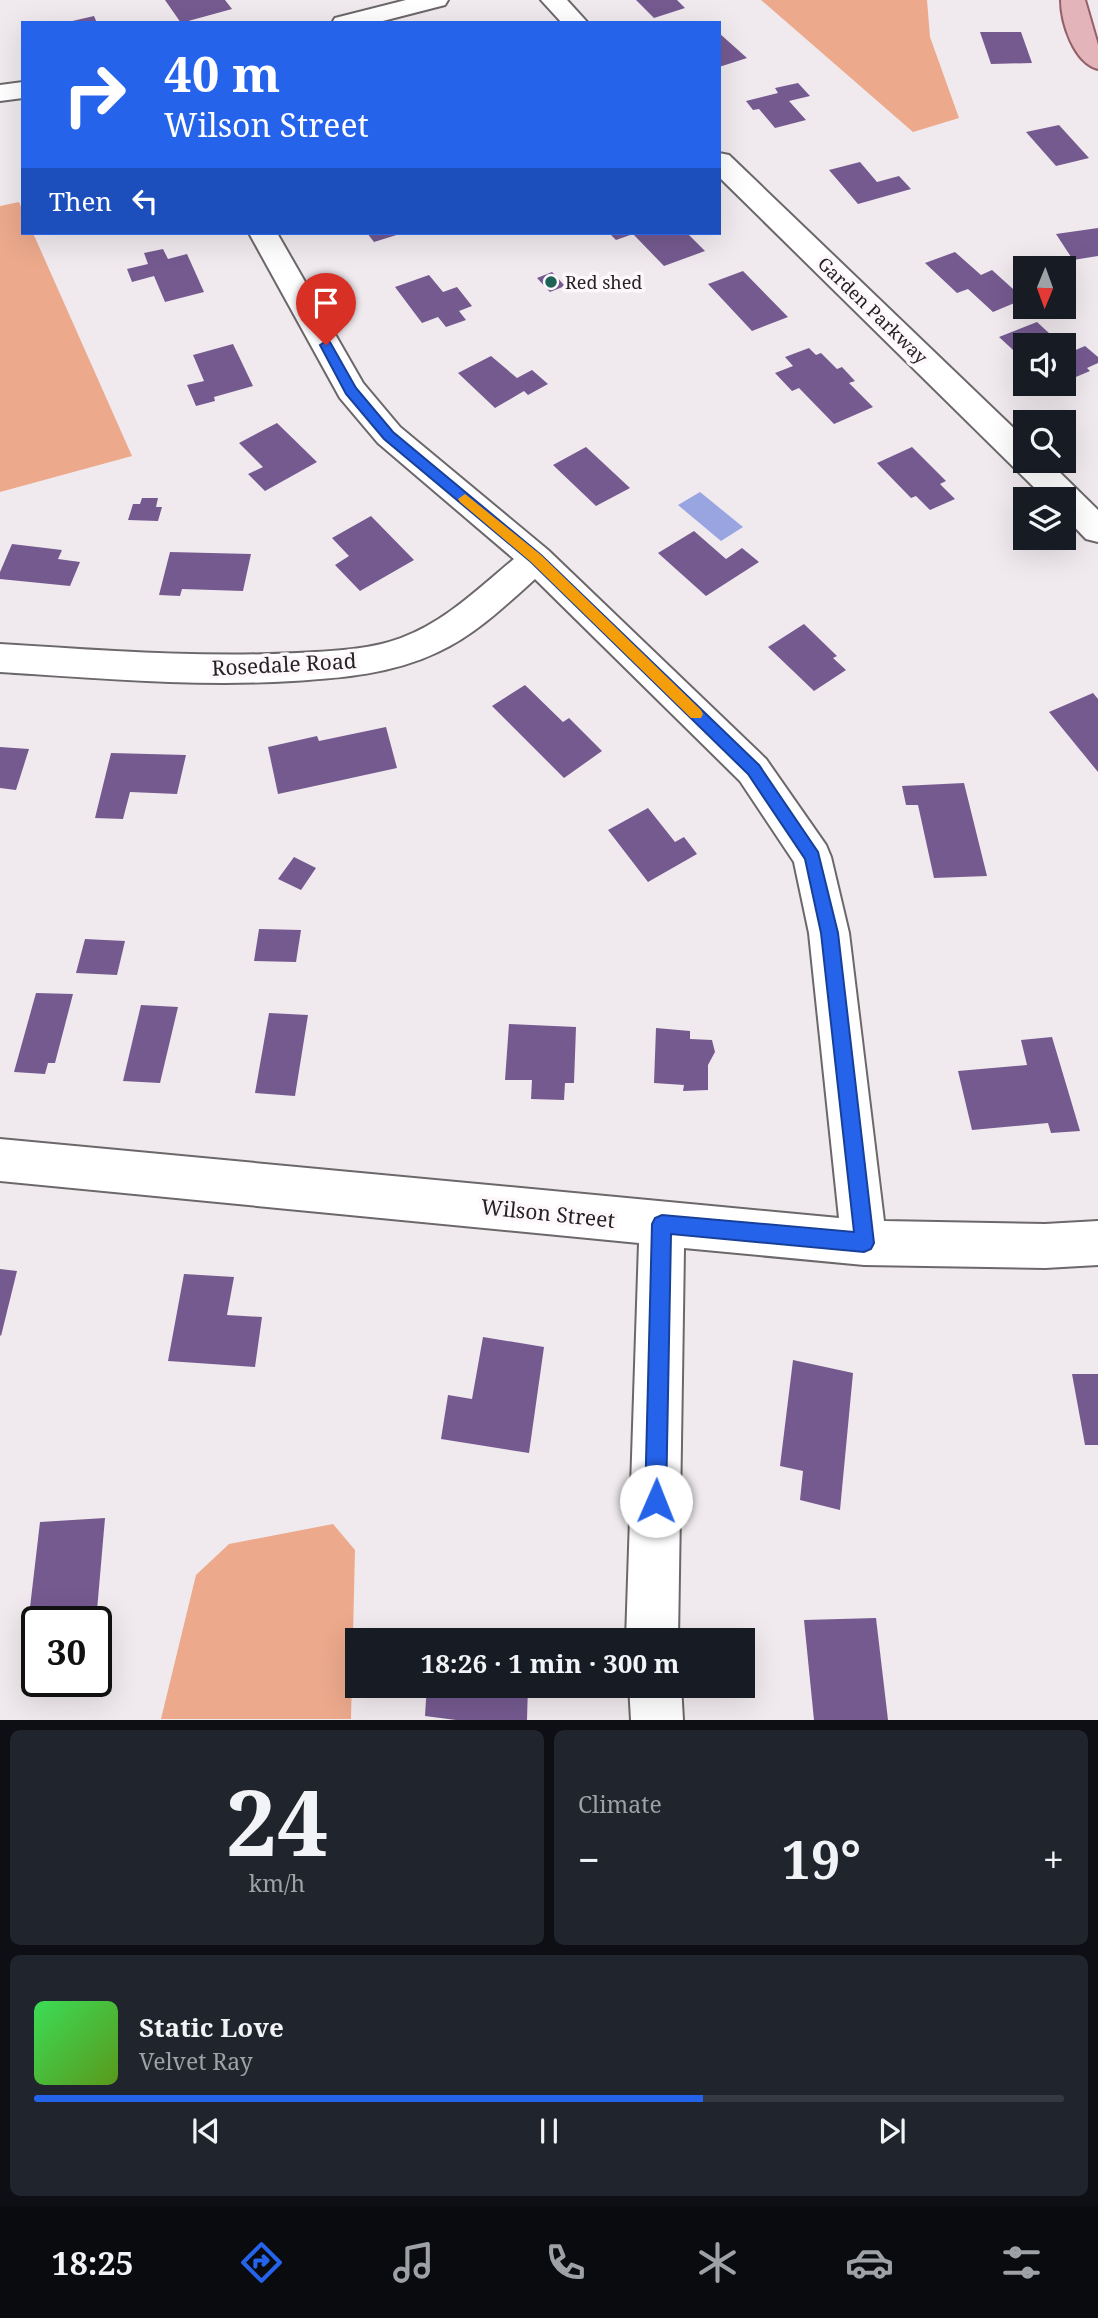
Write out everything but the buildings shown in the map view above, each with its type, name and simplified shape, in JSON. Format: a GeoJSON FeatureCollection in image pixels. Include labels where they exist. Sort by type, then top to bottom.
{"type":"FeatureCollection","features":[{"type":"Feature","properties":{"kind":"main road"},"geometry":{"type":"LineString","coordinates":[[1073,0],[1086,45],[1098,61]]}},
{"type":"Feature","properties":{"kind":"street"},"geometry":{"type":"LineString","coordinates":[[352,21],[436,0]]}},
{"type":"Feature","properties":{"kind":"street"},"geometry":{"type":"LineString","coordinates":[[553,0],[574,21]]}},
{"type":"Feature","properties":{"kind":"street"},"geometry":{"type":"LineString","coordinates":[[0,93],[21,90]]}},
{"type":"Feature","properties":{"kind":"street","name":"Garden Parkway"},"geometry":{"type":"LineString","coordinates":[[721,163],[1013,446]]}},
{"type":"Feature","properties":{"kind":"street"},"geometry":{"type":"LineString","coordinates":[[264,235],[351,390],[389,435],[536,559],[753,770],[813,857],[829,933],[864,1243]]}},
{"type":"Feature","properties":{"kind":"street","name":"Garden Parkway"},"geometry":{"type":"LineString","coordinates":[[1040,473],[1098,530]]}},
{"type":"Feature","properties":{"kind":"street","name":"Rosedale Road"},"geometry":{"type":"LineString","coordinates":[[0,658],[193,668],[274,669],[375,659],[426,643],[469,615],[536,559]]}},
{"type":"Feature","properties":{"kind":"street","name":"Wilson Street"},"geometry":{"type":"LineString","coordinates":[[0,1160],[864,1243],[1045,1246],[1098,1243]]}},
{"type":"Feature","properties":{"kind":"street"},"geometry":{"type":"LineString","coordinates":[[653,1628],[662,1224]]}},
{"type":"Feature","properties":{"kind":"street"},"geometry":{"type":"LineString","coordinates":[[655,1698],[656,1720]]}},
{"type":"Feature","properties":{"kind":"shaded area"},"geometry":{"type":"Polygon","coordinates":[[[761,0],[927,0],[930,37],[959,118],[913,132],[761,0]]]}},
{"type":"Feature","properties":{"kind":"shaded area"},"geometry":{"type":"Polygon","coordinates":[[[19,202],[21,235],[34,235],[132,456],[0,492],[0,206],[19,202]]]}},
{"type":"Feature","properties":{"kind":"shaded area"},"geometry":{"type":"Polygon","coordinates":[[[333,1524],[355,1550],[353,1628],[345,1628],[345,1698],[351,1698],[351,1719],[161,1719],[196,1575],[229,1544],[333,1524]]]}},
{"type":"Feature","properties":{"kind":"water"},"geometry":{"type":"Polygon","coordinates":[[[700,492],[743,527],[721,541],[678,505],[700,492]]]}},
{"type":"Feature","properties":{"kind":"slow traffic"},"geometry":{"type":"LineString","coordinates":[[465,499],[536,559],[696,714]]}},
{"type":"Feature","properties":{"kind":"place","name":"Red shed"},"geometry":{"type":"Point","coordinates":[551,282]}},
{"type":"Feature","properties":{"kind":"route"},"geometry":{"type":"LineString","coordinates":[[326,345],[351,390],[389,435],[536,559],[753,770],[813,857],[829,933],[864,1243],[662,1224],[656,1501]]}}]}
